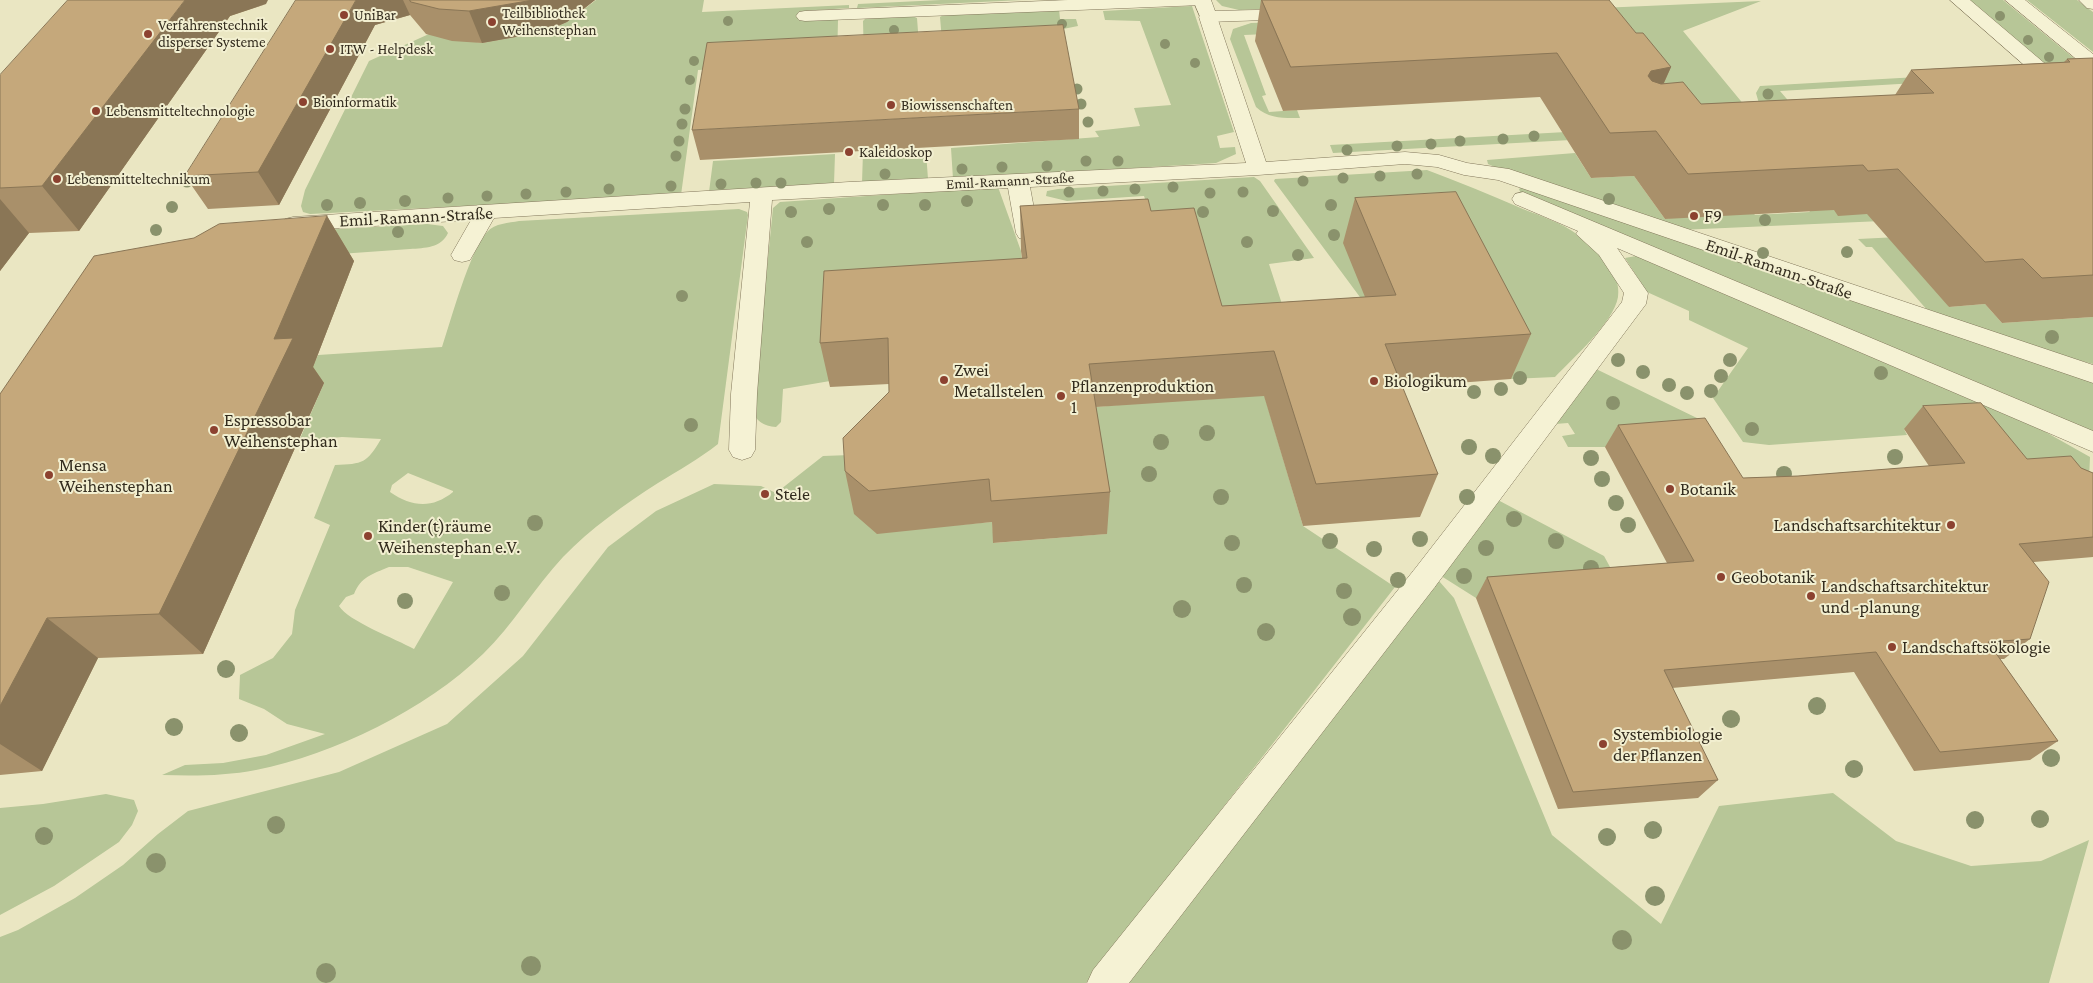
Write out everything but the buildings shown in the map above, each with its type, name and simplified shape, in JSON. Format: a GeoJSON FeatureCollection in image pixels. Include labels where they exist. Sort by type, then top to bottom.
{"type":"FeatureCollection","features":[{"type":"Feature","properties":{"kind":"street"},"geometry":{"type":"LineString","coordinates":[[1959,0],[2076,91],[2041,95]]}},
{"type":"Feature","properties":{"kind":"street"},"geometry":{"type":"LineString","coordinates":[[2014,0],[2093,63]]}},
{"type":"Feature","properties":{"kind":"street"},"geometry":{"type":"LineString","coordinates":[[2088,0],[2093,4]]}},
{"type":"Feature","properties":{"kind":"street"},"geometry":{"type":"LineString","coordinates":[[1204,6],[1258,169]]}},
{"type":"Feature","properties":{"kind":"street"},"geometry":{"type":"LineString","coordinates":[[805,16],[1204,6],[1310,13]]}},
{"type":"Feature","properties":{"kind":"street","name":"Emil-Ramann-Straße"},"geometry":{"type":"LineString","coordinates":[[274,225],[762,195],[1258,169],[1405,158],[1439,161],[1464,169],[1501,174],[2093,374]]}},
{"type":"Feature","properties":{"kind":"street","name":"Emil-Ramann-Straße"},"geometry":{"type":"LineString","coordinates":[[1464,169],[1496,188],[2093,442]]}},
{"type":"Feature","properties":{"kind":"street"},"geometry":{"type":"LineString","coordinates":[[1018,181],[1027,233],[1056,231]]}},
{"type":"Feature","properties":{"kind":"street"},"geometry":{"type":"LineString","coordinates":[[742,450],[744,394],[762,195]]}},
{"type":"Feature","properties":{"kind":"street","name":"Emil-Ramann-Straße"},"geometry":{"type":"LineString","coordinates":[[1106,983],[1489,496],[1591,358],[1629,311],[1636,294],[1607,250],[1586,233],[1541,207]]}},
{"type":"Feature","properties":{"kind":"street"},"geometry":{"type":"LineString","coordinates":[[462,255],[486,213]]}},
{"type":"Feature","properties":{"kind":"green space"},"geometry":{"type":"Polygon","coordinates":[[[596,0],[704,0],[702,12],[849,5],[849,8],[803,11],[804,20],[838,20],[837,63],[698,70],[681,195],[310,214],[303,212],[301,206],[305,190],[369,61],[429,34],[482,43],[544,32],[567,22],[596,0]]]}},
{"type":"Feature","properties":{"kind":"green space"},"geometry":{"type":"Polygon","coordinates":[[[941,0],[1022,0],[857,8],[858,4],[941,0]]]}},
{"type":"Feature","properties":{"kind":"green space"},"geometry":{"type":"Polygon","coordinates":[[[1216,0],[1358,0],[1360,5],[1239,10],[1222,6],[1216,0]]]}},
{"type":"Feature","properties":{"kind":"green space"},"geometry":{"type":"Polygon","coordinates":[[[1965,0],[2003,0],[2092,73],[2058,80],[1965,0]]]}},
{"type":"Feature","properties":{"kind":"green space"},"geometry":{"type":"Polygon","coordinates":[[[2027,0],[2077,0],[2093,12],[2093,52],[2027,0]]]}},
{"type":"Feature","properties":{"kind":"green space"},"geometry":{"type":"Polygon","coordinates":[[[1761,1],[1683,31],[1745,106],[1656,111],[1600,8],[1761,1]]]}},
{"type":"Feature","properties":{"kind":"green space"},"geometry":{"type":"Polygon","coordinates":[[[1192,6],[1234,132],[1217,136],[1220,148],[1235,147],[1236,154],[1216,163],[953,179],[951,148],[1099,137],[1095,131],[1140,126],[1134,108],[1171,105],[1140,21],[1105,20],[1103,11],[1192,6]]]}},
{"type":"Feature","properties":{"kind":"green space"},"geometry":{"type":"Polygon","coordinates":[[[1059,9],[1060,19],[1076,19],[1078,26],[943,53],[940,17],[947,13],[1059,9]]]}},
{"type":"Feature","properties":{"kind":"green space"},"geometry":{"type":"Polygon","coordinates":[[[910,15],[917,18],[920,58],[864,61],[863,21],[867,17],[910,15]]]}},
{"type":"Feature","properties":{"kind":"green space"},"geometry":{"type":"Polygon","coordinates":[[[1338,20],[1386,29],[1244,35],[1266,95],[1262,96],[1269,112],[1297,110],[1300,118],[1271,116],[1256,107],[1230,39],[1233,29],[1251,23],[1338,20]]]}},
{"type":"Feature","properties":{"kind":"green space"},"geometry":{"type":"Polygon","coordinates":[[[1970,74],[2001,78],[1780,91],[1792,105],[1760,107],[1756,93],[1760,86],[1970,74]]]}},
{"type":"Feature","properties":{"kind":"green space"},"geometry":{"type":"Polygon","coordinates":[[[1566,132],[1571,140],[1333,153],[1330,145],[1566,132]]]}},
{"type":"Feature","properties":{"kind":"green space"},"geometry":{"type":"Polygon","coordinates":[[[907,150],[908,153],[926,152],[928,179],[862,183],[863,152],[907,150]]]}},
{"type":"Feature","properties":{"kind":"green space"},"geometry":{"type":"Polygon","coordinates":[[[1575,153],[1591,178],[1634,176],[1665,219],[1746,204],[1755,215],[1810,212],[1803,202],[1897,212],[1904,220],[1680,230],[1503,171],[1488,164],[1487,160],[1575,153]]]}},
{"type":"Feature","properties":{"kind":"green space"},"geometry":{"type":"Polygon","coordinates":[[[835,154],[834,184],[709,192],[713,161],[835,154]]]}},
{"type":"Feature","properties":{"kind":"green space"},"geometry":{"type":"Polygon","coordinates":[[[1427,170],[1565,227],[1578,235],[1600,254],[1612,270],[1618,288],[1615,307],[1592,339],[1555,377],[1511,379],[1441,237],[1371,312],[1274,181],[1275,179],[1427,170]]]}},
{"type":"Feature","properties":{"kind":"green space"},"geometry":{"type":"Polygon","coordinates":[[[1254,177],[1260,181],[1314,258],[1269,264],[1293,338],[1251,348],[1151,217],[1144,196],[1067,201],[1046,196],[1047,191],[1058,189],[1254,177]]]}},
{"type":"Feature","properties":{"kind":"green space"},"geometry":{"type":"Polygon","coordinates":[[[1523,186],[2093,378],[2093,434],[1521,194],[1519,189],[1523,186]]]}},
{"type":"Feature","properties":{"kind":"green space"},"geometry":{"type":"Polygon","coordinates":[[[998,187],[1021,251],[1027,303],[830,381],[783,389],[781,422],[776,427],[760,422],[755,416],[753,408],[773,208],[780,202],[998,187]]]}},
{"type":"Feature","properties":{"kind":"green space"},"geometry":{"type":"Polygon","coordinates":[[[739,209],[747,212],[718,444],[608,517],[552,569],[504,631],[483,654],[434,694],[407,711],[347,741],[286,763],[233,773],[162,775],[185,765],[223,763],[266,755],[325,734],[287,724],[264,709],[239,699],[240,675],[273,658],[292,634],[295,610],[330,525],[314,518],[335,465],[363,461],[368,458],[381,439],[342,437],[299,441],[324,383],[305,383],[318,355],[442,347],[468,269],[481,241],[490,229],[502,224],[519,221],[739,209]],[[408,473],[392,485],[390,492],[406,501],[422,504],[430,503],[453,492],[453,491],[408,473]],[[389,567],[372,574],[364,580],[354,594],[346,597],[339,606],[344,612],[362,624],[414,649],[453,582],[408,567],[389,567]]]}},
{"type":"Feature","properties":{"kind":"green space"},"geometry":{"type":"Polygon","coordinates":[[[427,224],[443,226],[448,233],[441,242],[427,247],[255,260],[286,232],[427,224]]]}},
{"type":"Feature","properties":{"kind":"green space"},"geometry":{"type":"Polygon","coordinates":[[[1919,236],[1949,307],[1985,304],[2002,323],[2093,317],[2093,364],[2051,353],[1928,311],[1872,247],[1866,247],[1858,239],[1919,236]]]}},
{"type":"Feature","properties":{"kind":"green space"},"geometry":{"type":"Polygon","coordinates":[[[1636,256],[2026,421],[2090,457],[2089,480],[1904,429],[1907,435],[1769,445],[1743,442],[1713,398],[1748,348],[1689,320],[1689,311],[1647,292],[1625,258],[1636,256]]]}},
{"type":"Feature","properties":{"kind":"green space"},"geometry":{"type":"Polygon","coordinates":[[[1594,368],[1699,419],[1605,447],[1568,447],[1562,436],[1575,434],[1568,423],[1555,424],[1594,368]]]}},
{"type":"Feature","properties":{"kind":"green space"},"geometry":{"type":"Polygon","coordinates":[[[1263,391],[1303,526],[1395,587],[1086,983],[0,983],[0,937],[18,930],[75,898],[123,865],[188,811],[339,772],[447,724],[523,656],[608,547],[656,511],[714,484],[761,486],[776,493],[823,456],[878,454],[946,526],[992,522],[994,543],[1106,534],[1087,408],[1263,391]]]}},
{"type":"Feature","properties":{"kind":"green space"},"geometry":{"type":"Polygon","coordinates":[[[1496,499],[1604,556],[1621,587],[1476,598],[1438,574],[1496,499]]]}},
{"type":"Feature","properties":{"kind":"green space"},"geometry":{"type":"Polygon","coordinates":[[[1439,581],[1454,598],[1552,835],[1661,924],[1719,806],[1833,793],[1896,841],[1971,866],[2041,861],[2089,840],[2049,983],[1123,983],[1439,581]]]}},
{"type":"Feature","properties":{"kind":"green space"},"geometry":{"type":"Polygon","coordinates":[[[106,794],[134,800],[138,811],[132,825],[119,842],[54,886],[0,915],[0,808],[43,804],[106,794]]]}},
{"type":"Feature","properties":{"kind":"place","name":"UniBar"},"geometry":{"type":"Point","coordinates":[344,15]}},
{"type":"Feature","properties":{"kind":"place","name":"Teilbibliothek Weihenstephan"},"geometry":{"type":"Point","coordinates":[492,22]}},
{"type":"Feature","properties":{"kind":"place","name":"Verfahrenstechnik disperser Systeme"},"geometry":{"type":"Point","coordinates":[148,34]}},
{"type":"Feature","properties":{"kind":"place","name":"ITW - Helpdesk"},"geometry":{"type":"Point","coordinates":[330,49]}},
{"type":"Feature","properties":{"kind":"place","name":"Bioinformatik"},"geometry":{"type":"Point","coordinates":[303,102]}},
{"type":"Feature","properties":{"kind":"place","name":"Biowissenschaften"},"geometry":{"type":"Point","coordinates":[891,105]}},
{"type":"Feature","properties":{"kind":"place","name":"Lebensmitteltechnologie"},"geometry":{"type":"Point","coordinates":[96,111]}},
{"type":"Feature","properties":{"kind":"place","name":"Kaleidoskop"},"geometry":{"type":"Point","coordinates":[849,152]}},
{"type":"Feature","properties":{"kind":"place","name":"Lebensmitteltechnikum"},"geometry":{"type":"Point","coordinates":[57,179]}},
{"type":"Feature","properties":{"kind":"place","name":"F9"},"geometry":{"type":"Point","coordinates":[1694,216]}},
{"type":"Feature","properties":{"kind":"place","name":"Zwei Metallstelen"},"geometry":{"type":"Point","coordinates":[944,380]}},
{"type":"Feature","properties":{"kind":"place","name":"Biologikum"},"geometry":{"type":"Point","coordinates":[1374,381]}},
{"type":"Feature","properties":{"kind":"place","name":"Pflanzenproduktion 1"},"geometry":{"type":"Point","coordinates":[1061,396]}},
{"type":"Feature","properties":{"kind":"place","name":"Espressobar Weihenstephan"},"geometry":{"type":"Point","coordinates":[214,430]}},
{"type":"Feature","properties":{"kind":"place","name":"Mensa Weihenstephan"},"geometry":{"type":"Point","coordinates":[49,475]}},
{"type":"Feature","properties":{"kind":"place","name":"Botanik"},"geometry":{"type":"Point","coordinates":[1670,489]}},
{"type":"Feature","properties":{"kind":"place","name":"Stele"},"geometry":{"type":"Point","coordinates":[765,494]}},
{"type":"Feature","properties":{"kind":"place","name":"Landschaftsarchitektur"},"geometry":{"type":"Point","coordinates":[1951,525]}},
{"type":"Feature","properties":{"kind":"place","name":"Kinder(t)räume Weihenstephan e.V."},"geometry":{"type":"Point","coordinates":[368,536]}},
{"type":"Feature","properties":{"kind":"place","name":"Geobotanik"},"geometry":{"type":"Point","coordinates":[1721,577]}},
{"type":"Feature","properties":{"kind":"place","name":"Landschaftsarchitektur und -planung"},"geometry":{"type":"Point","coordinates":[1811,596]}},
{"type":"Feature","properties":{"kind":"place","name":"Landschaftsökologie"},"geometry":{"type":"Point","coordinates":[1892,647]}},
{"type":"Feature","properties":{"kind":"place","name":"Systembiologie der Pflanzen"},"geometry":{"type":"Point","coordinates":[1603,744]}}]}
